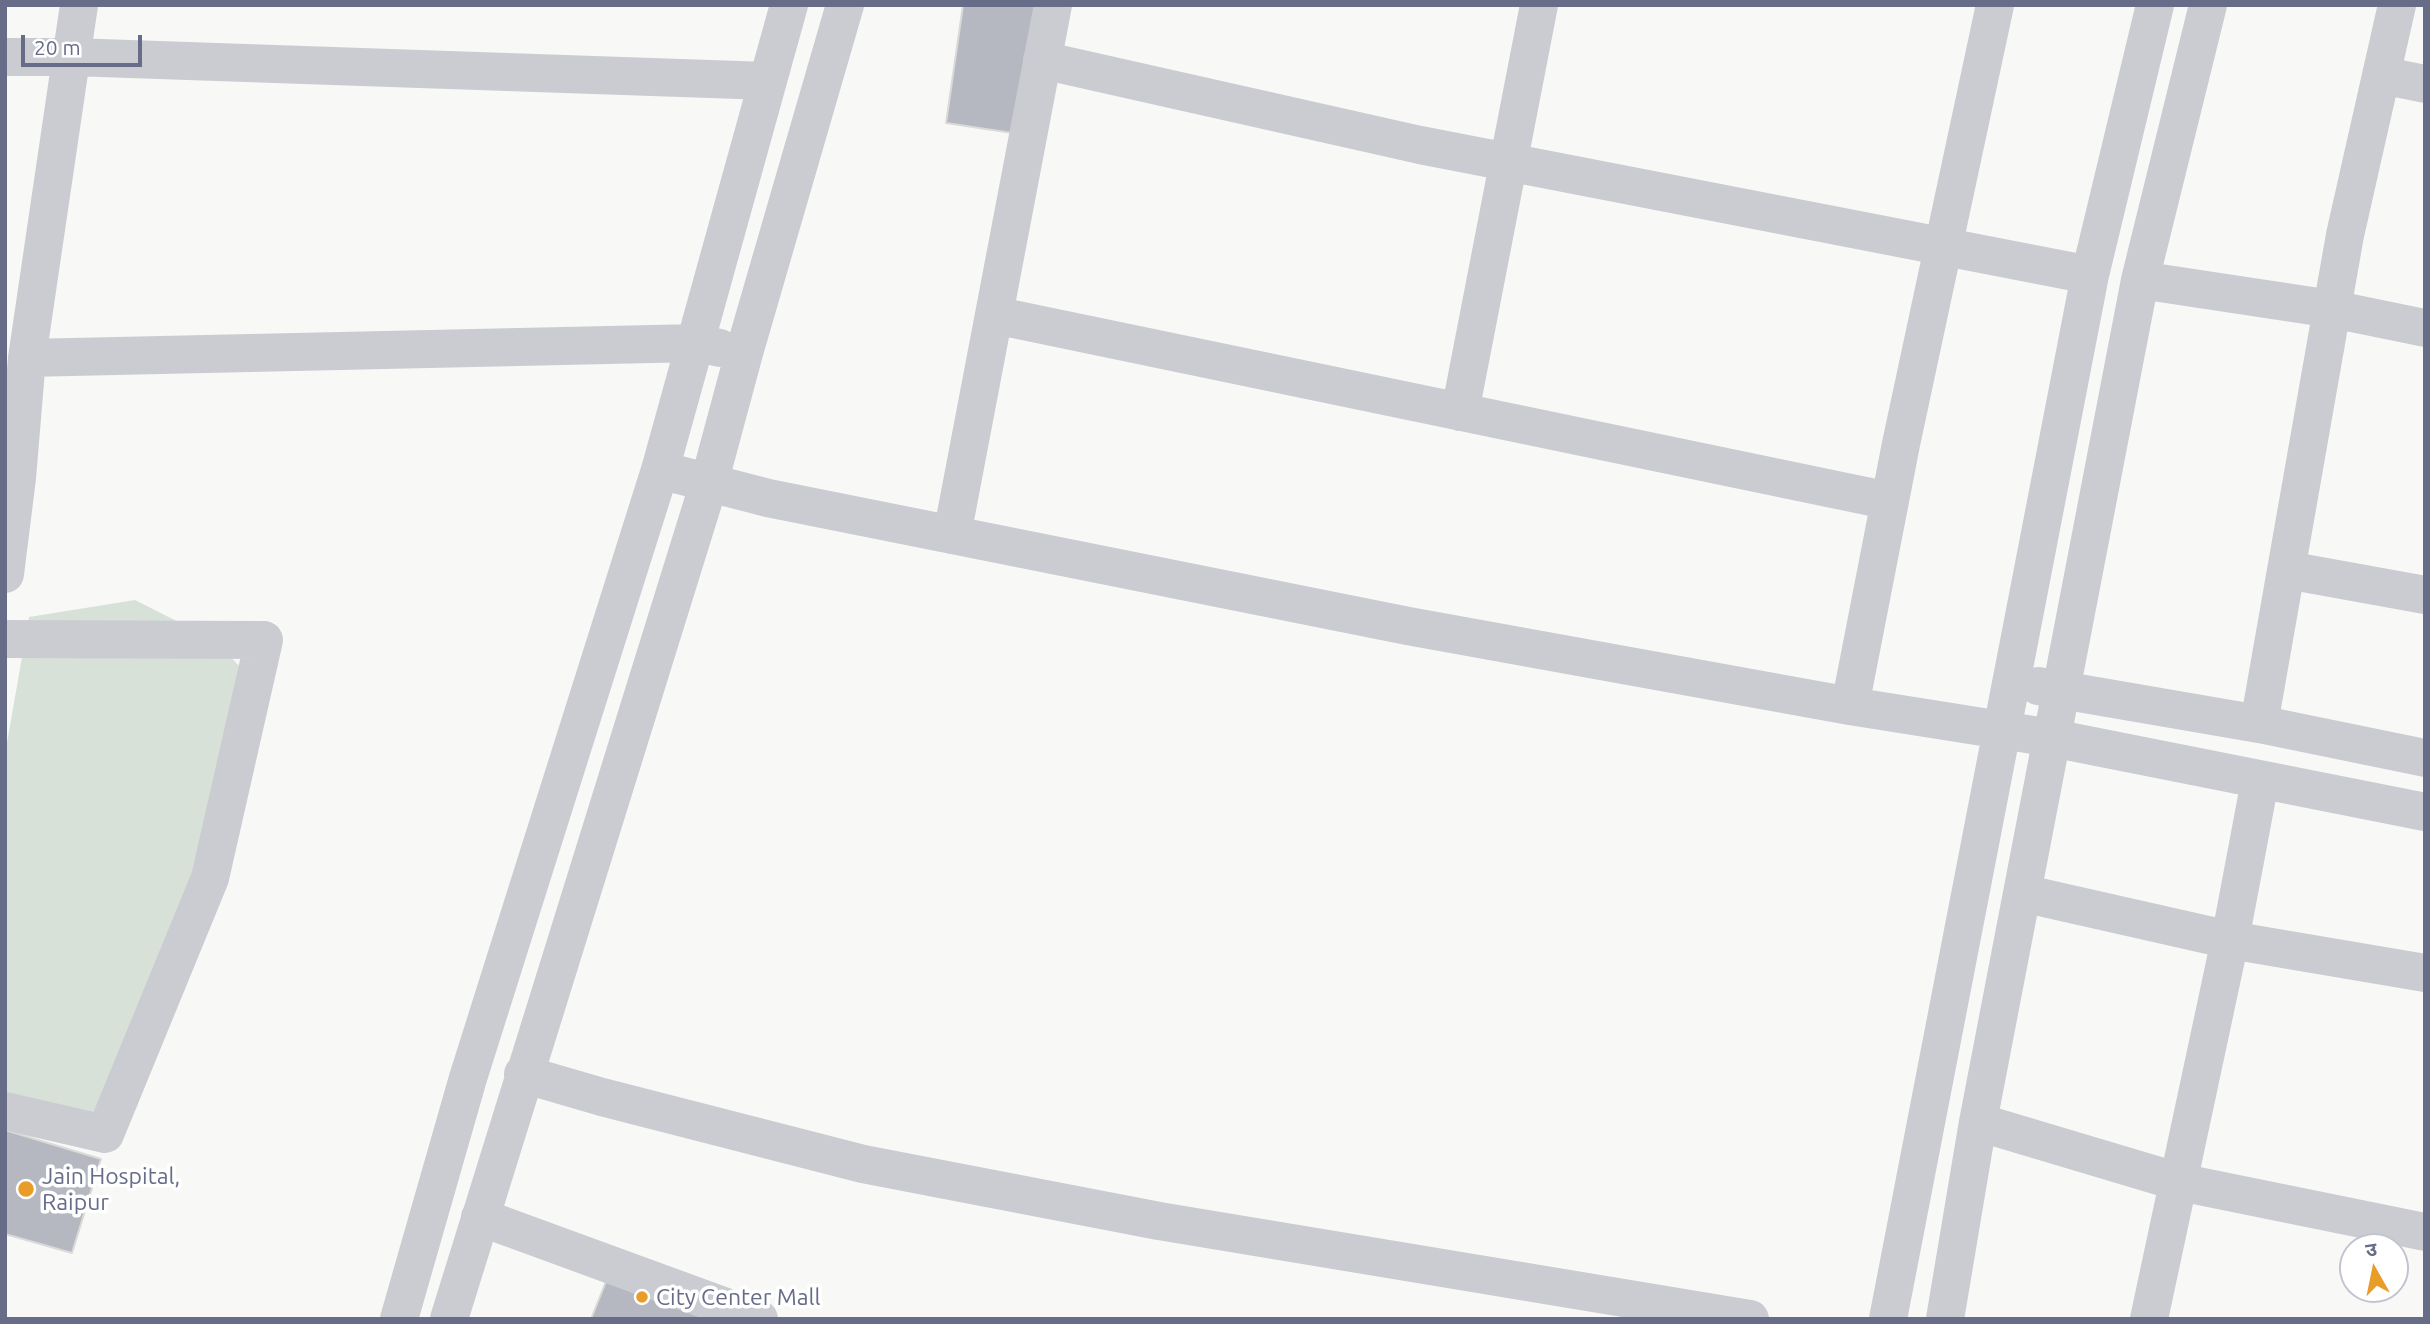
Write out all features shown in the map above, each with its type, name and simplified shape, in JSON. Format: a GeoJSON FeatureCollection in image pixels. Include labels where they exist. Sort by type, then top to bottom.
{"type":"FeatureCollection","features":[{"type":"Feature","properties":{"kind":"street"},"geometry":{"type":"LineString","coordinates":[[5,575],[8,528],[17,478],[27,358],[79,5]]}},
{"type":"Feature","properties":{"kind":"street"},"geometry":{"type":"LineString","coordinates":[[399,1319],[468,1078],[660,470],[789,5]]}},
{"type":"Feature","properties":{"kind":"street"},"geometry":{"type":"LineString","coordinates":[[449,1319],[709,483],[845,5]]}},
{"type":"Feature","properties":{"kind":"street"},"geometry":{"type":"LineString","coordinates":[[952,535],[1054,5]]}},
{"type":"Feature","properties":{"kind":"street"},"geometry":{"type":"LineString","coordinates":[[1460,412],[1539,5]]}},
{"type":"Feature","properties":{"kind":"street"},"geometry":{"type":"LineString","coordinates":[[1850,706],[1890,501],[1995,5]]}},
{"type":"Feature","properties":{"kind":"street"},"geometry":{"type":"LineString","coordinates":[[1888,1319],[2090,275],[2155,5]]}},
{"type":"Feature","properties":{"kind":"street"},"geometry":{"type":"LineString","coordinates":[[1945,1319],[1978,1122],[2140,280],[2208,5]]}},
{"type":"Feature","properties":{"kind":"street"},"geometry":{"type":"LineString","coordinates":[[2259,724],[2345,235],[2397,5]]}},
{"type":"Feature","properties":{"kind":"street"},"geometry":{"type":"LineString","coordinates":[[5,57],[72,57],[768,81]]}},
{"type":"Feature","properties":{"kind":"street"},"geometry":{"type":"LineString","coordinates":[[1042,60],[1420,145],[2090,275]]}},
{"type":"Feature","properties":{"kind":"street"},"geometry":{"type":"LineString","coordinates":[[2381,75],[2425,84]]}},
{"type":"Feature","properties":{"kind":"street"},"geometry":{"type":"LineString","coordinates":[[2140,280],[2332,309],[2425,328]]}},
{"type":"Feature","properties":{"kind":"street"},"geometry":{"type":"LineString","coordinates":[[994,315],[1890,501]]}},
{"type":"Feature","properties":{"kind":"street"},"geometry":{"type":"LineString","coordinates":[[27,358],[696,343],[744,353]]}},
{"type":"Feature","properties":{"kind":"street"},"geometry":{"type":"LineString","coordinates":[[660,470],[768,498],[1408,626],[1850,706],[2052,738],[2425,812]]}},
{"type":"Feature","properties":{"kind":"street"},"geometry":{"type":"LineString","coordinates":[[2287,569],[2425,595]]}},
{"type":"Feature","properties":{"kind":"street"},"geometry":{"type":"LineString","coordinates":[[5,639],[264,640],[210,878],[105,1134],[5,1111]]}},
{"type":"Feature","properties":{"kind":"street"},"geometry":{"type":"LineString","coordinates":[[2010,681],[2259,724],[2425,758]]}},
{"type":"Feature","properties":{"kind":"street"},"geometry":{"type":"LineString","coordinates":[[2149,1319],[2230,940],[2260,781]]}},
{"type":"Feature","properties":{"kind":"street"},"geometry":{"type":"LineString","coordinates":[[2022,893],[2230,940],[2425,973]]}},
{"type":"Feature","properties":{"kind":"street"},"geometry":{"type":"LineString","coordinates":[[523,1074],[863,1164],[1159,1221],[1750,1319]]}},
{"type":"Feature","properties":{"kind":"street"},"geometry":{"type":"LineString","coordinates":[[1978,1122],[2179,1182],[2425,1232]]}},
{"type":"Feature","properties":{"kind":"street"},"geometry":{"type":"LineString","coordinates":[[480,1217],[759,1319]]}},
{"type":"Feature","properties":{"kind":"shaded area"},"geometry":{"type":"Polygon","coordinates":[[[135,600],[216,641],[265,694],[105,1138],[5,1112],[5,754],[29,617],[135,600]]]}},
{"type":"Feature","properties":{"kind":"building"},"geometry":{"type":"Polygon","coordinates":[[[963,5],[1037,5],[1019,134],[946,123],[963,5]]]}},
{"type":"Feature","properties":{"kind":"building"},"geometry":{"type":"Polygon","coordinates":[[[5,1130],[101,1159],[72,1253],[5,1234],[5,1130]]]}},
{"type":"Feature","properties":{"kind":"building","name":"City Center Mall"},"geometry":{"type":"Polygon","coordinates":[[[609,1274],[760,1319],[591,1319],[609,1274]]]}},
{"type":"Feature","properties":{"kind":"place","name":"Jain Hospital, Raipur"},"geometry":{"type":"Point","coordinates":[26,1189]}},
{"type":"Feature","properties":{"kind":"place","name":"City Center Mall"},"geometry":{"type":"Point","coordinates":[642,1297]}}]}
